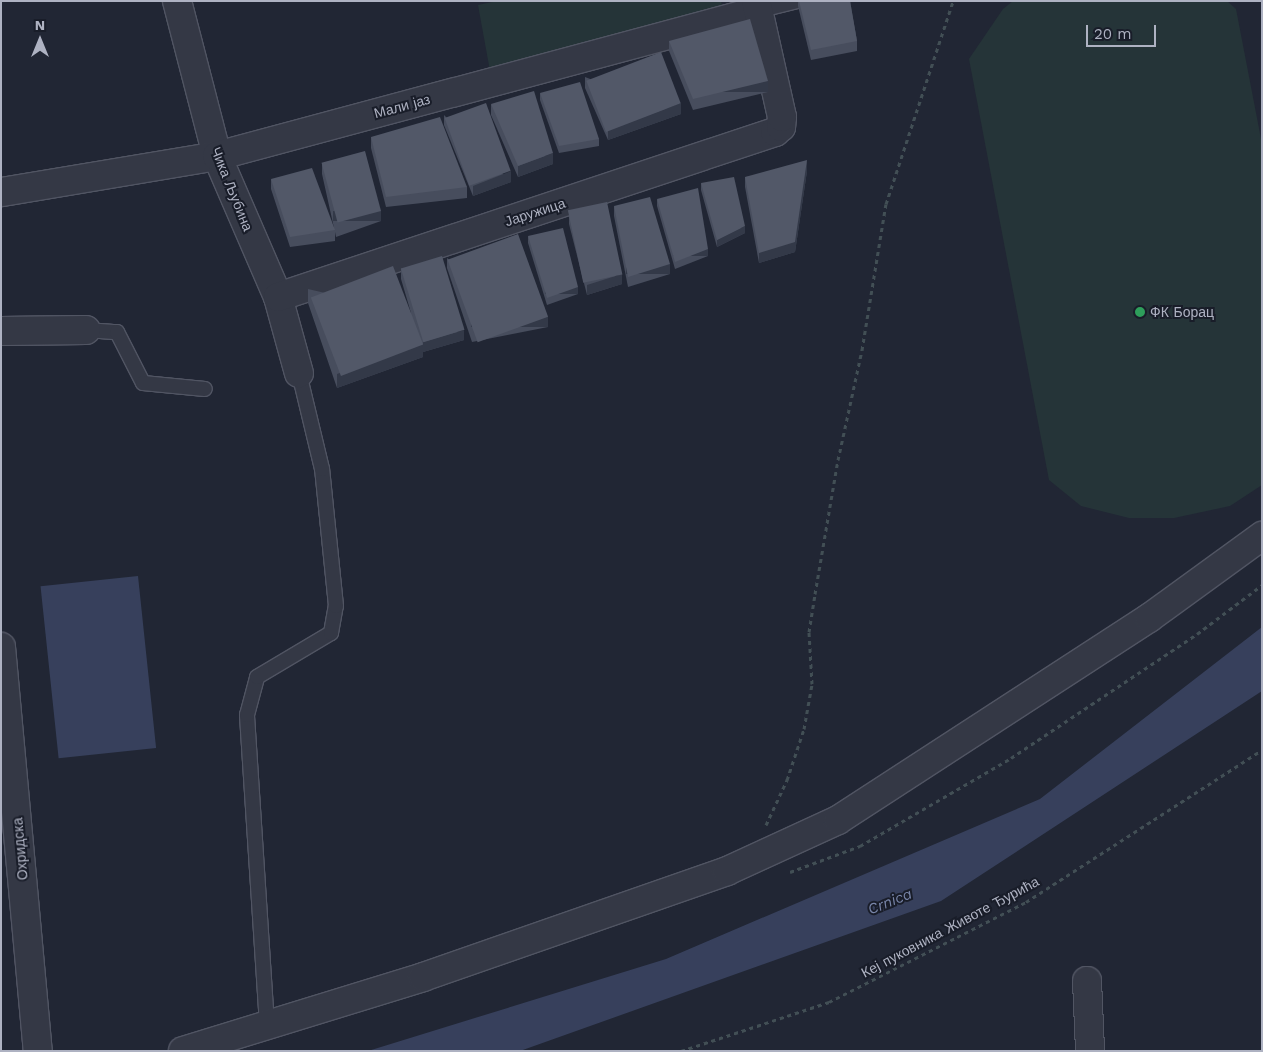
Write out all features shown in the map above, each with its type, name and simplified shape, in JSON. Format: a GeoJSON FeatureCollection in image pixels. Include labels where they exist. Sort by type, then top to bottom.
{"type":"FeatureCollection","features":[{"type":"Feature","properties":{"kind":"street","name":"Чика Љубина"},"geometry":{"type":"LineString","coordinates":[[177,1],[217,156],[278,298],[299,373]]}},
{"type":"Feature","properties":{"kind":"street","name":"Мали јаз"},"geometry":{"type":"LineString","coordinates":[[2,192],[217,156],[757,6]]}},
{"type":"Feature","properties":{"kind":"street","name":"Јаружица"},"geometry":{"type":"LineString","coordinates":[[278,298],[775,132],[780,127],[782,118],[757,6]]}},
{"type":"Feature","properties":{"kind":"street"},"geometry":{"type":"LineString","coordinates":[[1,331],[86,330]]}},
{"type":"Feature","properties":{"kind":"street"},"geometry":{"type":"LineString","coordinates":[[183,1051],[423,977],[727,871],[838,820],[1149,618],[1262,536]]}},
{"type":"Feature","properties":{"kind":"street","name":"Охридска"},"geometry":{"type":"LineString","coordinates":[[1,647],[38,1051]]}},
{"type":"Feature","properties":{"kind":"street"},"geometry":{"type":"LineString","coordinates":[[1088,981],[1090,1051]]}},
{"type":"Feature","properties":{"kind":"lane","name":"Мали јаз"},"geometry":{"type":"LineString","coordinates":[[757,6],[797,1]]}},
{"type":"Feature","properties":{"kind":"lane"},"geometry":{"type":"LineString","coordinates":[[86,330],[117,332],[143,383],[206,389]]}},
{"type":"Feature","properties":{"kind":"lane"},"geometry":{"type":"LineString","coordinates":[[267,1025],[247,715],[257,677],[332,633],[336,606],[322,468],[299,373]]}},
{"type":"Feature","properties":{"kind":"path"},"geometry":{"type":"LineString","coordinates":[[760,856],[762,836],[787,780],[806,720],[812,684],[809,632],[814,594],[838,460],[862,350],[886,204],[953,1]]}},
{"type":"Feature","properties":{"kind":"path","name":"Кеј пуковника Животе Ђурића"},"geometry":{"type":"LineString","coordinates":[[681,1051],[829,1002],[1026,902],[1262,750]]}},
{"type":"Feature","properties":{"kind":"shaded area"},"geometry":{"type":"Polygon","coordinates":[[[497,1],[721,1],[723,10],[490,71],[478,5],[497,1]]]}},
{"type":"Feature","properties":{"kind":"shaded area","name":"ФК Борац"},"geometry":{"type":"Polygon","coordinates":[[[1013,1],[1227,1],[1236,9],[1262,144],[1262,485],[1230,506],[1174,518],[1129,518],[1081,506],[1049,480],[969,59],[1003,9],[1013,1]]]}},
{"type":"Feature","properties":{"kind":"water"},"geometry":{"type":"Polygon","coordinates":[[[138,576],[156,748],[59,758],[41,586],[138,576]]]}},
{"type":"Feature","properties":{"kind":"water","name":"Crnica"},"geometry":{"type":"Polygon","coordinates":[[[1262,627],[1262,691],[941,901],[520,1051],[368,1051],[666,959],[1040,799],[1262,627]]]}},
{"type":"Feature","properties":{"kind":"building"},"geometry":{"type":"Polygon","coordinates":[[[799,1],[850,1],[857,41],[811,50],[799,1]]]}},
{"type":"Feature","properties":{"kind":"building"},"geometry":{"type":"Polygon","coordinates":[[[750,19],[768,81],[693,99],[669,41],[750,19]]]}},
{"type":"Feature","properties":{"kind":"building"},"geometry":{"type":"Polygon","coordinates":[[[661,52],[681,103],[606,132],[586,81],[661,52]]]}},
{"type":"Feature","properties":{"kind":"building"},"geometry":{"type":"Polygon","coordinates":[[[580,82],[599,139],[559,146],[540,93],[580,82]]]}},
{"type":"Feature","properties":{"kind":"building"},"geometry":{"type":"Polygon","coordinates":[[[534,91],[553,153],[518,166],[491,104],[534,91]]]}},
{"type":"Feature","properties":{"kind":"building"},"geometry":{"type":"Polygon","coordinates":[[[486,103],[511,171],[469,186],[445,118],[486,103]]]}},
{"type":"Feature","properties":{"kind":"building"},"geometry":{"type":"Polygon","coordinates":[[[440,117],[467,187],[386,197],[371,137],[440,117]]]}},
{"type":"Feature","properties":{"kind":"building"},"geometry":{"type":"Polygon","coordinates":[[[365,151],[381,211],[338,223],[322,163],[365,151]]]}},
{"type":"Feature","properties":{"kind":"building"},"geometry":{"type":"Polygon","coordinates":[[[807,160],[795,242],[759,253],[745,177],[807,160]]]}},
{"type":"Feature","properties":{"kind":"building"},"geometry":{"type":"Polygon","coordinates":[[[312,168],[335,230],[290,237],[271,179],[312,168]]]}},
{"type":"Feature","properties":{"kind":"building"},"geometry":{"type":"Polygon","coordinates":[[[734,177],[745,226],[717,240],[701,183],[734,177]]]}},
{"type":"Feature","properties":{"kind":"building"},"geometry":{"type":"Polygon","coordinates":[[[698,188],[708,249],[675,262],[657,199],[698,188]]]}},
{"type":"Feature","properties":{"kind":"building"},"geometry":{"type":"Polygon","coordinates":[[[650,197],[670,264],[628,277],[614,206],[650,197]]]}},
{"type":"Feature","properties":{"kind":"building"},"geometry":{"type":"Polygon","coordinates":[[[607,202],[622,274],[583,283],[568,210],[607,202]]]}},
{"type":"Feature","properties":{"kind":"building"},"geometry":{"type":"Polygon","coordinates":[[[563,228],[578,287],[547,298],[528,236],[563,228]]]}},
{"type":"Feature","properties":{"kind":"building"},"geometry":{"type":"Polygon","coordinates":[[[518,234],[548,317],[478,342],[448,260],[518,234]]]}},
{"type":"Feature","properties":{"kind":"building"},"geometry":{"type":"Polygon","coordinates":[[[442,256],[465,330],[423,342],[401,269],[442,256]]]}},
{"type":"Feature","properties":{"kind":"building"},"geometry":{"type":"Polygon","coordinates":[[[393,266],[423,344],[341,376],[311,298],[393,266]]]}},
{"type":"Feature","properties":{"kind":"place","name":"ФК Борац"},"geometry":{"type":"Point","coordinates":[1140,312]}}]}
